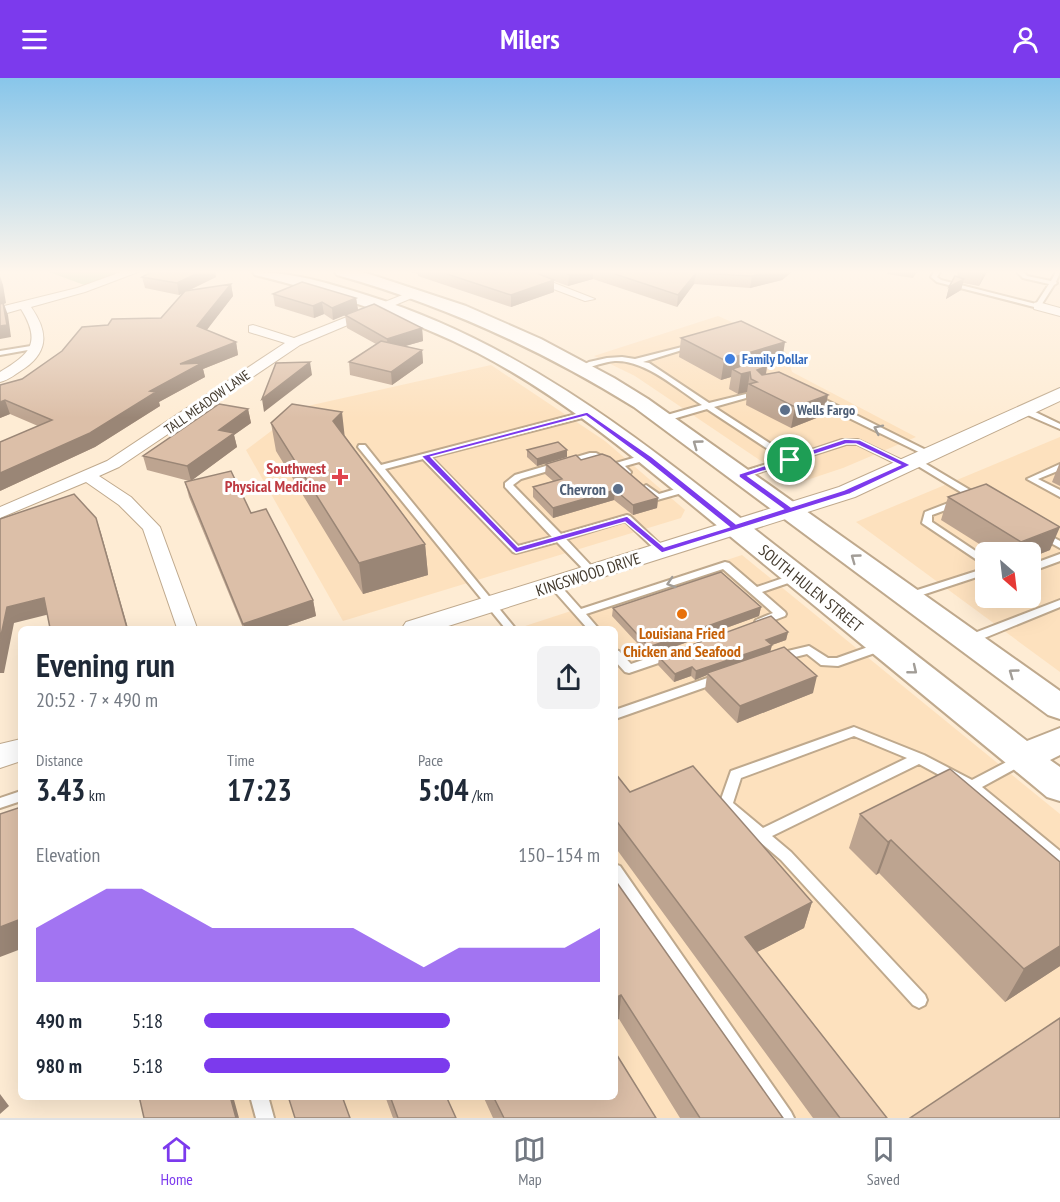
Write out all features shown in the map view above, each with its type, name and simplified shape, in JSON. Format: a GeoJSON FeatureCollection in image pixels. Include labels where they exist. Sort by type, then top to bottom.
{"type":"FeatureCollection","features":[{"type":"Feature","properties":{"kind":"main road","name":"SOUTH HULEN STREET"},"geometry":{"type":"LineString","coordinates":[[417,321],[486,350],[587,414],[641,473],[687,489],[1060,787]]}},
{"type":"Feature","properties":{"kind":"main road"},"geometry":{"type":"LineString","coordinates":[[485,321],[578,364],[663,419],[1060,707]]}},
{"type":"Feature","properties":{"kind":"main road"},"geometry":{"type":"LineString","coordinates":[[530,377],[578,364]]}},
{"type":"Feature","properties":{"kind":"main road"},"geometry":{"type":"LineString","coordinates":[[1024,758],[1060,740]]}},
{"type":"Feature","properties":{"kind":"street"},"geometry":{"type":"LineString","coordinates":[[0,378],[31,356],[37,347],[40,332],[36,321]]}},
{"type":"Feature","properties":{"kind":"street","name":"TALL MEADOW LANE"},"geometry":{"type":"LineString","coordinates":[[0,513],[88,476],[147,444],[295,342],[347,321]]}},
{"type":"Feature","properties":{"kind":"street"},"geometry":{"type":"LineString","coordinates":[[253,329],[295,342]]}},
{"type":"Feature","properties":{"kind":"street","name":"KINGSWOOD DRIVE"},"geometry":{"type":"LineString","coordinates":[[422,626],[847,492],[1060,394]]}},
{"type":"Feature","properties":{"kind":"street"},"geometry":{"type":"LineString","coordinates":[[88,476],[126,501],[151,527],[186,626]]}},
{"type":"Feature","properties":{"kind":"street"},"geometry":{"type":"LineString","coordinates":[[0,756],[18,751]]}},
{"type":"Feature","properties":{"kind":"lane"},"geometry":{"type":"LineString","coordinates":[[636,361],[700,344]]}},
{"type":"Feature","properties":{"kind":"lane"},"geometry":{"type":"LineString","coordinates":[[0,353],[37,347]]}},
{"type":"Feature","properties":{"kind":"lane"},"geometry":{"type":"LineString","coordinates":[[578,364],[609,357],[646,365],[790,460]]}},
{"type":"Feature","properties":{"kind":"lane"},"geometry":{"type":"LineString","coordinates":[[806,394],[918,460],[973,496],[990,503]]}},
{"type":"Feature","properties":{"kind":"lane"},"geometry":{"type":"LineString","coordinates":[[663,419],[742,396]]}},
{"type":"Feature","properties":{"kind":"lane"},"geometry":{"type":"LineString","coordinates":[[1026,411],[1060,427]]}},
{"type":"Feature","properties":{"kind":"lane"},"geometry":{"type":"LineString","coordinates":[[379,468],[587,414]]}},
{"type":"Feature","properties":{"kind":"lane"},"geometry":{"type":"LineString","coordinates":[[741,475],[845,442],[858,442],[918,460]]}},
{"type":"Feature","properties":{"kind":"lane"},"geometry":{"type":"LineString","coordinates":[[362,447],[508,626]]}},
{"type":"Feature","properties":{"kind":"lane"},"geometry":{"type":"LineString","coordinates":[[593,573],[508,485],[518,477],[593,455],[641,473]]}},
{"type":"Feature","properties":{"kind":"lane"},"geometry":{"type":"LineString","coordinates":[[425,456],[516,550],[627,518],[662,551]]}},
{"type":"Feature","properties":{"kind":"lane"},"geometry":{"type":"LineString","coordinates":[[619,465],[641,473]]}},
{"type":"Feature","properties":{"kind":"lane"},"geometry":{"type":"LineString","coordinates":[[1060,467],[1032,479],[1060,494]]}},
{"type":"Feature","properties":{"kind":"lane"},"geometry":{"type":"LineString","coordinates":[[973,496],[928,514],[927,523],[975,556]]}},
{"type":"Feature","properties":{"kind":"lane"},"geometry":{"type":"LineString","coordinates":[[1030,527],[1060,545]]}},
{"type":"Feature","properties":{"kind":"lane"},"geometry":{"type":"LineString","coordinates":[[1041,564],[1060,557]]}},
{"type":"Feature","properties":{"kind":"lane"},"geometry":{"type":"LineString","coordinates":[[579,613],[725,565],[781,614],[748,627]]}},
{"type":"Feature","properties":{"kind":"lane"},"geometry":{"type":"LineString","coordinates":[[908,596],[975,575]]}},
{"type":"Feature","properties":{"kind":"lane"},"geometry":{"type":"LineString","coordinates":[[756,591],[796,577]]}},
{"type":"Feature","properties":{"kind":"lane"},"geometry":{"type":"LineString","coordinates":[[554,585],[591,626]]}},
{"type":"Feature","properties":{"kind":"lane"},"geometry":{"type":"LineString","coordinates":[[968,640],[1060,603]]}},
{"type":"Feature","properties":{"kind":"lane"},"geometry":{"type":"LineString","coordinates":[[764,662],[796,651],[809,650],[825,662],[838,662],[883,646]]}},
{"type":"Feature","properties":{"kind":"lane"},"geometry":{"type":"LineString","coordinates":[[618,657],[627,667],[633,668],[685,649]]}},
{"type":"Feature","properties":{"kind":"lane"},"geometry":{"type":"LineString","coordinates":[[618,714],[732,674]]}},
{"type":"Feature","properties":{"kind":"lane"},"geometry":{"type":"LineString","coordinates":[[919,1000],[786,856],[726,805],[736,775],[854,731],[919,758],[972,786],[1060,859]]}},
{"type":"Feature","properties":{"kind":"lane"},"geometry":{"type":"LineString","coordinates":[[761,835],[919,758]]}},
{"type":"Feature","properties":{"kind":"lane"},"geometry":{"type":"LineString","coordinates":[[972,786],[1024,758]]}},
{"type":"Feature","properties":{"kind":"lane"},"geometry":{"type":"LineString","coordinates":[[0,803],[18,797]]}},
{"type":"Feature","properties":{"kind":"lane"},"geometry":{"type":"LineString","coordinates":[[618,874],[785,1118]]}},
{"type":"Feature","properties":{"kind":"lane"},"geometry":{"type":"LineString","coordinates":[[260,1100],[265,1118]]}},
{"type":"Feature","properties":{"kind":"shaded area"},"geometry":{"type":"Polygon","coordinates":[[[704,321],[728,321],[770,339],[787,353],[792,372],[916,437],[843,468],[795,484],[635,376],[594,356],[704,321]]]}},
{"type":"Feature","properties":{"kind":"shaded area"},"geometry":{"type":"Polygon","coordinates":[[[491,365],[605,441],[685,510],[681,518],[343,621],[246,450],[303,407],[491,365]]]}},
{"type":"Feature","properties":{"kind":"shaded area"},"geometry":{"type":"Polygon","coordinates":[[[1060,437],[1060,672],[856,522],[1060,437]]]}},
{"type":"Feature","properties":{"kind":"shaded area"},"geometry":{"type":"Polygon","coordinates":[[[742,555],[1060,814],[1060,1118],[144,1118],[140,1100],[618,1100],[618,626],[525,626],[742,555]]]}},
{"type":"Feature","properties":{"kind":"building"},"geometry":{"type":"Polygon","coordinates":[[[0,321],[6,321],[7,325],[0,326],[0,321]]]}},
{"type":"Feature","properties":{"kind":"building"},"geometry":{"type":"Polygon","coordinates":[[[111,321],[201,321],[197,326],[236,342],[180,364],[202,363],[150,391],[156,392],[90,433],[0,473],[0,442],[52,420],[5,400],[0,402],[0,385],[22,379],[62,351],[82,327],[108,325],[111,321]]]}},
{"type":"Feature","properties":{"kind":"building"},"geometry":{"type":"Polygon","coordinates":[[[355,321],[407,321],[422,328],[387,339],[355,321]]]}},
{"type":"Feature","properties":{"kind":"building"},"geometry":{"type":"Polygon","coordinates":[[[741,321],[785,342],[724,360],[681,338],[741,321]]]}},
{"type":"Feature","properties":{"kind":"building"},"geometry":{"type":"Polygon","coordinates":[[[381,341],[422,350],[391,372],[349,362],[381,341]]]}},
{"type":"Feature","properties":{"kind":"building"},"geometry":{"type":"Polygon","coordinates":[[[757,361],[767,366],[757,370],[762,375],[779,372],[828,395],[795,407],[749,384],[757,382],[751,379],[750,372],[741,374],[732,369],[757,361]]]}},
{"type":"Feature","properties":{"kind":"building"},"geometry":{"type":"Polygon","coordinates":[[[310,362],[262,399],[276,363],[310,362]]]}},
{"type":"Feature","properties":{"kind":"building"},"geometry":{"type":"Polygon","coordinates":[[[219,404],[248,409],[219,430],[234,433],[187,466],[143,456],[219,404]]]}},
{"type":"Feature","properties":{"kind":"building"},"geometry":{"type":"Polygon","coordinates":[[[292,404],[342,412],[333,421],[425,544],[359,563],[271,423],[292,404]]]}},
{"type":"Feature","properties":{"kind":"building"},"geometry":{"type":"Polygon","coordinates":[[[558,442],[567,450],[537,459],[527,450],[558,442]]]}},
{"type":"Feature","properties":{"kind":"building"},"geometry":{"type":"Polygon","coordinates":[[[602,454],[610,457],[658,498],[633,505],[615,490],[553,508],[533,487],[562,479],[546,464],[576,455],[581,460],[602,454]]]}},
{"type":"Feature","properties":{"kind":"building"},"geometry":{"type":"Polygon","coordinates":[[[231,471],[251,513],[266,509],[313,600],[243,624],[185,482],[231,471]]]}},
{"type":"Feature","properties":{"kind":"building"},"geometry":{"type":"Polygon","coordinates":[[[986,484],[1060,527],[1021,542],[948,497],[986,484]]]}},
{"type":"Feature","properties":{"kind":"building"},"geometry":{"type":"Polygon","coordinates":[[[74,494],[96,518],[126,626],[50,626],[44,598],[7,607],[0,640],[0,519],[74,494]]]}},
{"type":"Feature","properties":{"kind":"building","name":"Louisiana Fried Chicken and Seafood"},"geometry":{"type":"Polygon","coordinates":[[[721,572],[761,607],[649,647],[613,608],[721,572]]]}},
{"type":"Feature","properties":{"kind":"building"},"geometry":{"type":"Polygon","coordinates":[[[771,616],[788,632],[766,640],[772,645],[696,671],[692,667],[675,674],[659,657],[771,616]]]}},
{"type":"Feature","properties":{"kind":"building"},"geometry":{"type":"Polygon","coordinates":[[[784,647],[817,676],[740,706],[707,673],[784,647]]]}},
{"type":"Feature","properties":{"kind":"building"},"geometry":{"type":"Polygon","coordinates":[[[693,766],[812,902],[745,937],[887,1118],[840,1118],[618,823],[618,777],[630,792],[693,766]]]}},
{"type":"Feature","properties":{"kind":"building"},"geometry":{"type":"Polygon","coordinates":[[[950,769],[1060,862],[1060,946],[1024,969],[891,840],[888,842],[860,814],[950,769]]]}},
{"type":"Feature","properties":{"kind":"building"},"geometry":{"type":"Polygon","coordinates":[[[18,808],[18,920],[0,927],[0,814],[18,808]]]}},
{"type":"Feature","properties":{"kind":"building"},"geometry":{"type":"Polygon","coordinates":[[[618,884],[783,1118],[700,1118],[621,995],[618,996],[618,884]]]}},
{"type":"Feature","properties":{"kind":"building"},"geometry":{"type":"Polygon","coordinates":[[[1060,1018],[1060,1118],[910,1118],[1060,1018]]]}},
{"type":"Feature","properties":{"kind":"building"},"geometry":{"type":"Polygon","coordinates":[[[618,1057],[656,1118],[504,1118],[495,1100],[618,1100],[618,1057]]]}},
{"type":"Feature","properties":{"kind":"building"},"geometry":{"type":"Polygon","coordinates":[[[140,1100],[231,1100],[236,1118],[144,1118],[140,1100]]]}},
{"type":"Feature","properties":{"kind":"building"},"geometry":{"type":"Polygon","coordinates":[[[289,1100],[343,1100],[350,1118],[295,1118],[289,1100]]]}},
{"type":"Feature","properties":{"kind":"building"},"geometry":{"type":"Polygon","coordinates":[[[391,1100],[448,1100],[456,1118],[398,1118],[391,1100]]]}},
{"type":"Feature","properties":{"kind":"place","name":"Family Dollar"},"geometry":{"type":"Point","coordinates":[730,359]}},
{"type":"Feature","properties":{"kind":"place","name":"Wells Fargo"},"geometry":{"type":"Point","coordinates":[785,410]}},
{"type":"Feature","properties":{"kind":"place","name":"Southwest Physical Medicine"},"geometry":{"type":"Point","coordinates":[340,477]}},
{"type":"Feature","properties":{"kind":"place","name":"Chevron"},"geometry":{"type":"Point","coordinates":[618,489]}},
{"type":"Feature","properties":{"kind":"place","name":"Louisiana Fried Chicken and Seafood"},"geometry":{"type":"Point","coordinates":[682,614]}},
{"type":"Feature","properties":{"kind":"route"},"geometry":{"type":"LineString","coordinates":[[790,460],[741,475],[789,510],[662,551],[627,518],[516,550],[425,456],[587,414],[650,459],[735,527],[789,510],[810,503],[847,492],[907,465],[871,446],[858,442],[845,442],[790,460]]}}]}
